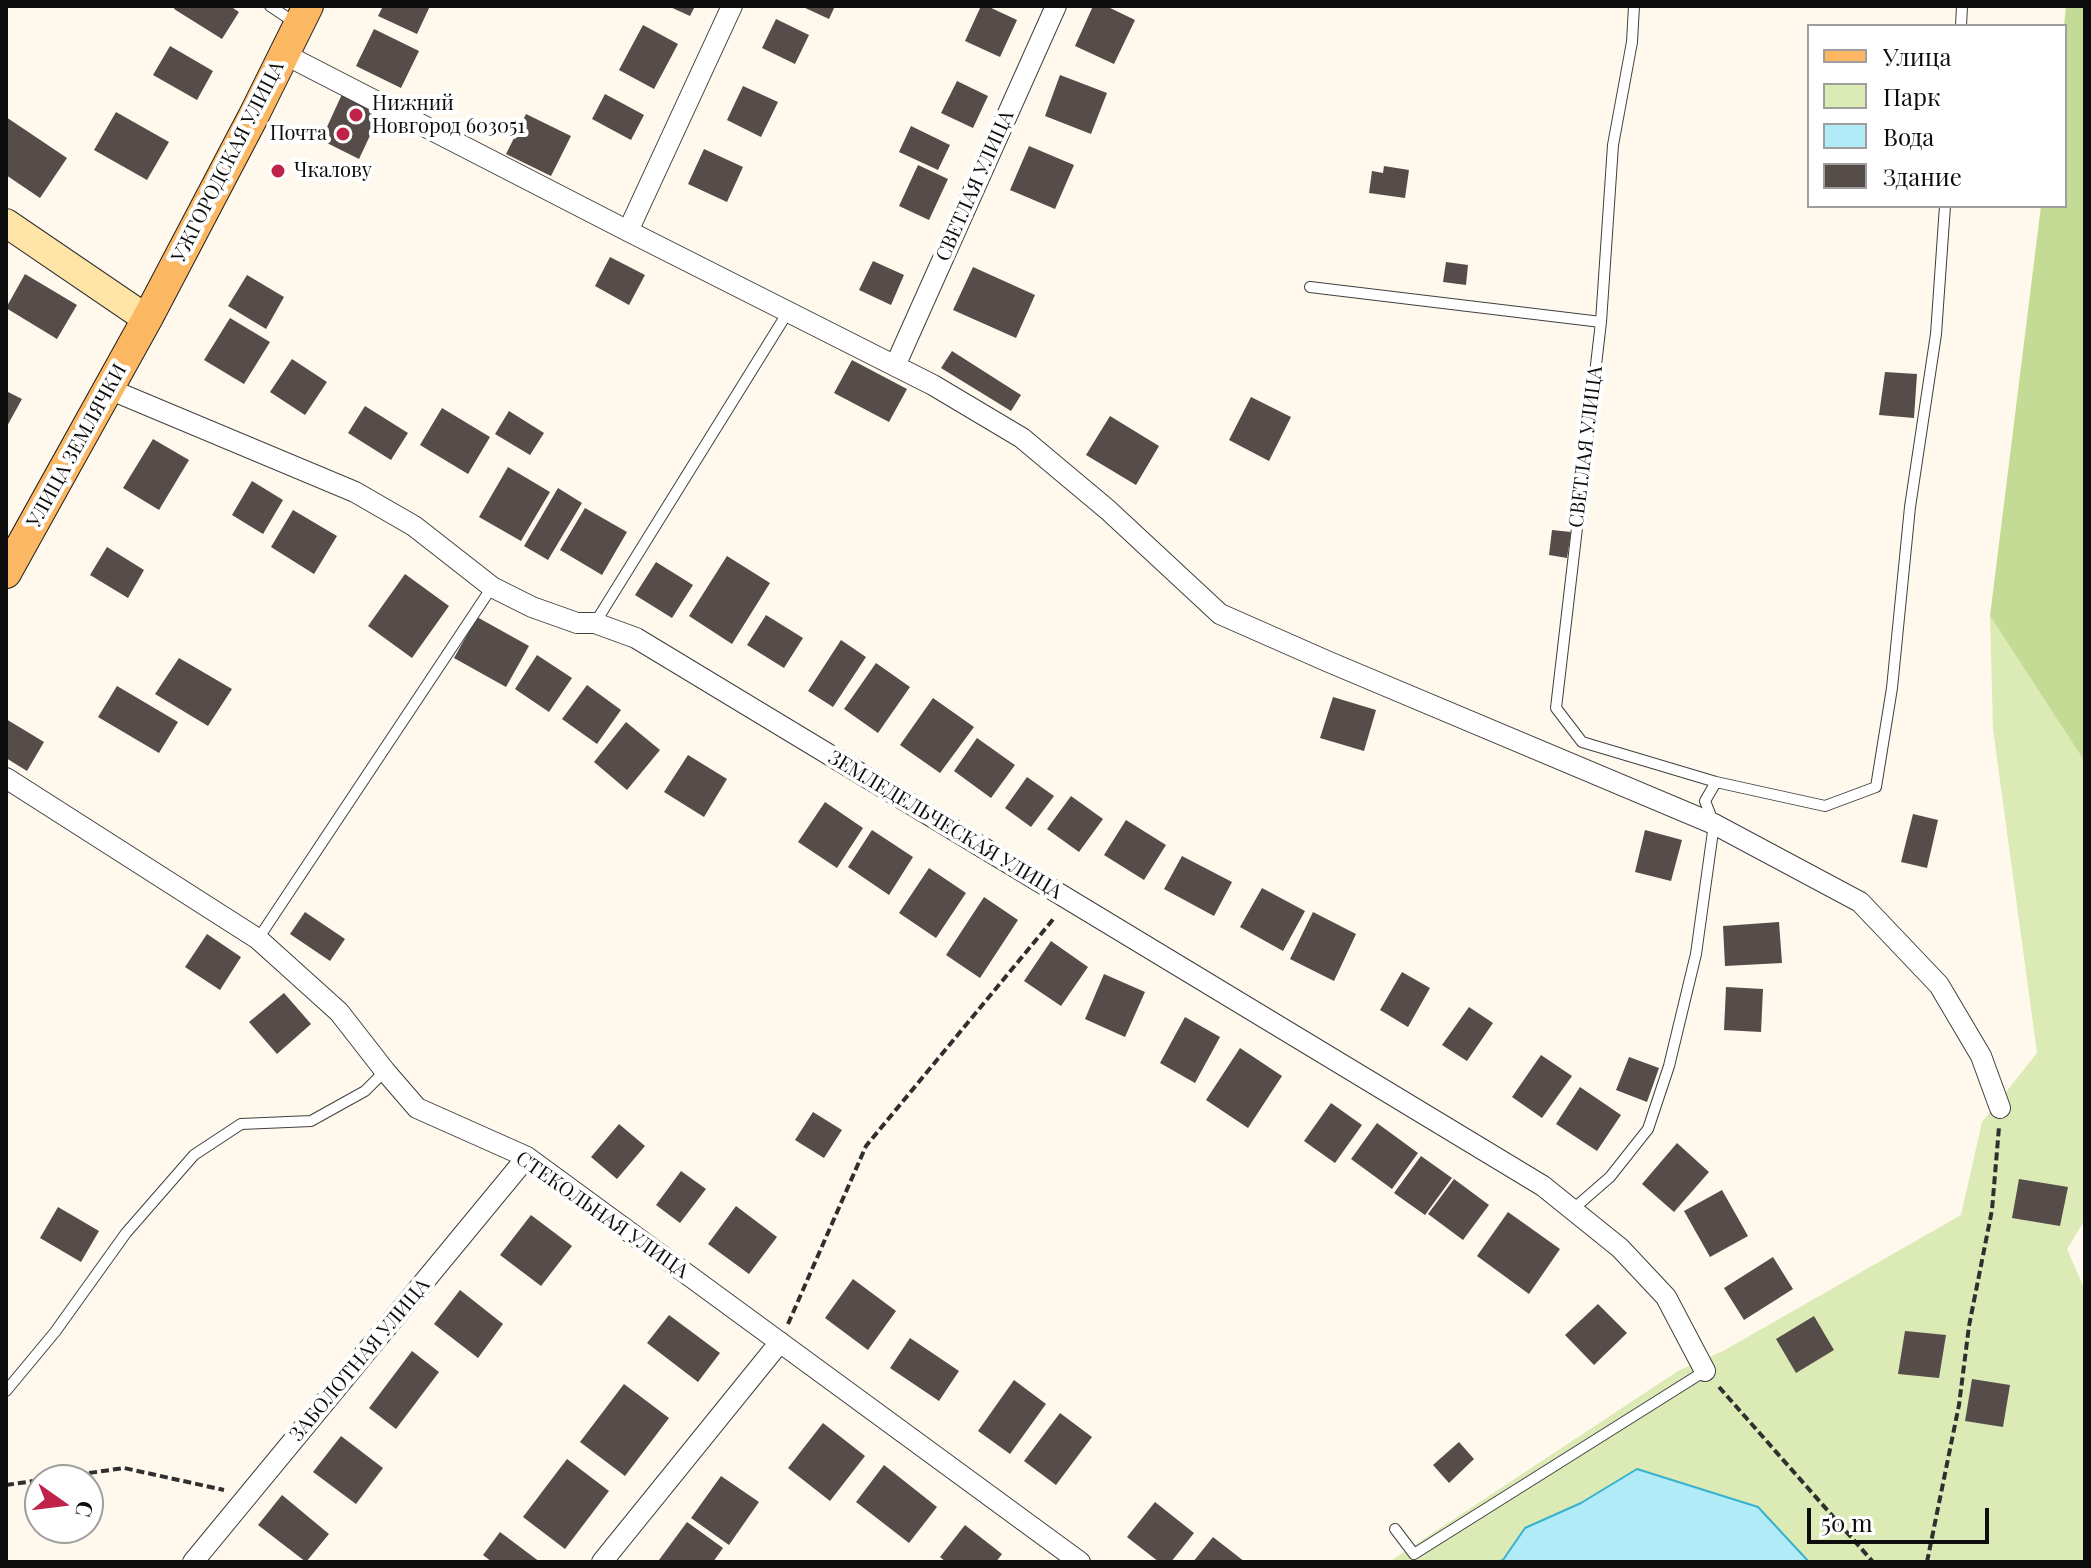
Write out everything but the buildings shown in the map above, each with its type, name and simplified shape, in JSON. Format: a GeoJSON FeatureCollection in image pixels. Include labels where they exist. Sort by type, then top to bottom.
{"type":"FeatureCollection","features":[{"type":"Feature","properties":{"kind":"main road","name":"УЖГОРОДСКАЯ УЛИЦА"},"geometry":{"type":"LineString","coordinates":[[147,319],[304,15]]}},
{"type":"Feature","properties":{"kind":"main road","name":"УЛИЦА ЗЕМЛЯЧКИ"},"geometry":{"type":"LineString","coordinates":[[6,573],[147,319]]}},
{"type":"Feature","properties":{"kind":"street"},"geometry":{"type":"LineString","coordinates":[[628,231],[732,6]]}},
{"type":"Feature","properties":{"kind":"street","name":"СВЕТЛАЯ УЛИЦА"},"geometry":{"type":"LineString","coordinates":[[895,366],[1056,6]]}},
{"type":"Feature","properties":{"kind":"street"},"geometry":{"type":"LineString","coordinates":[[284,54],[933,385],[1022,438],[1108,510],[1220,614],[1714,824],[1860,902],[1939,985],[1981,1056],[2000,1108]]}},
{"type":"Feature","properties":{"kind":"street"},"geometry":{"type":"LineString","coordinates":[[6,223],[147,319]]}},
{"type":"Feature","properties":{"kind":"street","name":"ЗЕМЛЕДЕЛЬЧЕСКАЯ УЛИЦА"},"geometry":{"type":"LineString","coordinates":[[109,389],[355,492],[414,526],[492,587],[532,607],[577,623],[595,623],[636,638],[1543,1186],[1620,1248],[1666,1297],[1705,1371]]}},
{"type":"Feature","properties":{"kind":"street","name":"СТЕКОЛЬНАЯ УЛИЦА"},"geometry":{"type":"LineString","coordinates":[[6,778],[258,939],[339,1012],[417,1108],[527,1157],[1080,1562]]}},
{"type":"Feature","properties":{"kind":"street","name":"ЗАБОЛОТНАЯ УЛИЦА"},"geometry":{"type":"LineString","coordinates":[[193,1562],[527,1157]]}},
{"type":"Feature","properties":{"kind":"street"},"geometry":{"type":"LineString","coordinates":[[602,1562],[780,1342]]}},
{"type":"Feature","properties":{"kind":"lane"},"geometry":{"type":"LineString","coordinates":[[270,6],[304,15]]}},
{"type":"Feature","properties":{"kind":"lane","name":"СВЕТЛАЯ УЛИЦА"},"geometry":{"type":"LineString","coordinates":[[1634,6],[1632,42],[1613,145],[1601,322],[1556,708],[1582,742],[1716,782],[1825,806],[1876,787],[1892,688],[1910,507],[1936,334],[1945,208]]}},
{"type":"Feature","properties":{"kind":"lane"},"geometry":{"type":"LineString","coordinates":[[1310,287],[1601,322]]}},
{"type":"Feature","properties":{"kind":"lane"},"geometry":{"type":"LineString","coordinates":[[595,623],[788,312]]}},
{"type":"Feature","properties":{"kind":"lane"},"geometry":{"type":"LineString","coordinates":[[258,939],[492,587]]}},
{"type":"Feature","properties":{"kind":"lane"},"geometry":{"type":"LineString","coordinates":[[1572,1210],[1610,1177],[1648,1129],[1669,1066],[1696,954],[1714,824],[1705,801],[1716,782]]}},
{"type":"Feature","properties":{"kind":"lane"},"geometry":{"type":"LineString","coordinates":[[6,1391],[55,1332],[126,1233],[194,1155],[241,1124],[311,1121],[365,1091],[385,1071]]}},
{"type":"Feature","properties":{"kind":"lane"},"geometry":{"type":"LineString","coordinates":[[1395,1529],[1414,1554],[1705,1371]]}},
{"type":"Feature","properties":{"kind":"path"},"geometry":{"type":"LineString","coordinates":[[780,1342],[866,1146],[1069,900]]}},
{"type":"Feature","properties":{"kind":"path"},"geometry":{"type":"LineString","coordinates":[[1927,1562],[1959,1405],[1969,1326],[1992,1210],[2000,1108]]}},
{"type":"Feature","properties":{"kind":"path"},"geometry":{"type":"LineString","coordinates":[[1705,1371],[1873,1562]]}},
{"type":"Feature","properties":{"kind":"path"},"geometry":{"type":"LineString","coordinates":[[6,1485],[124,1468],[247,1495]]}},
{"type":"Feature","properties":{"kind":"green space"},"geometry":{"type":"Polygon","coordinates":[[[2066,6],[2085,6],[2085,762],[1990,616],[2041,208],[2067,208],[2067,24],[2064,24],[2066,6]]]}},
{"type":"Feature","properties":{"kind":"green space"},"geometry":{"type":"Polygon","coordinates":[[[1990,616],[2085,762],[2085,1220],[2067,1249],[2085,1290],[2085,1562],[1809,1562],[1758,1507],[1581,1503],[1525,1528],[1503,1560],[1497,1562],[1389,1562],[1678,1371],[1723,1351],[1961,1215],[1982,1122],[2037,1053],[1993,729],[1990,616]]]}},
{"type":"Feature","properties":{"kind":"water"},"geometry":{"type":"Polygon","coordinates":[[[1637,1469],[1758,1507],[1809,1562],[1497,1562],[1503,1560],[1525,1528],[1581,1503],[1637,1469]]]}},
{"type":"Feature","properties":{"kind":"place","name":"Нижний Новгород 603051"},"geometry":{"type":"Point","coordinates":[356,115]}},
{"type":"Feature","properties":{"kind":"place","name":"Почта"},"geometry":{"type":"Point","coordinates":[343,134]}},
{"type":"Feature","properties":{"kind":"place","name":"Чкалову"},"geometry":{"type":"Point","coordinates":[278,171]}}]}
